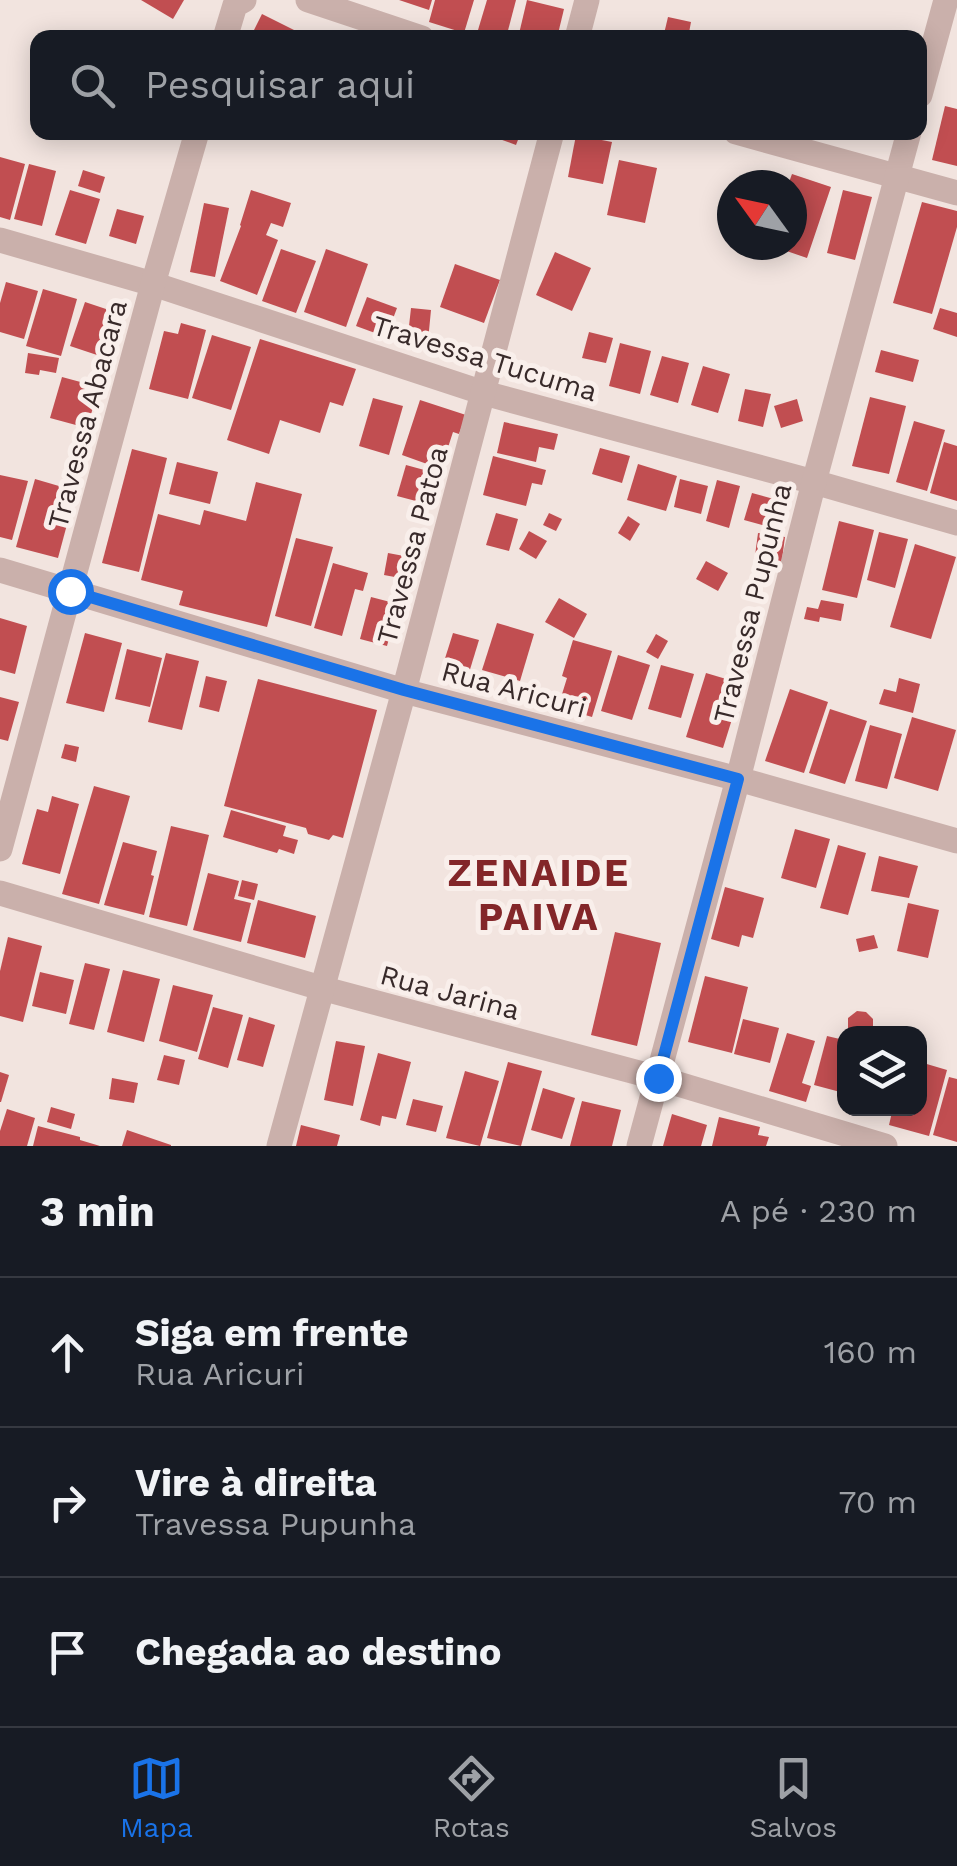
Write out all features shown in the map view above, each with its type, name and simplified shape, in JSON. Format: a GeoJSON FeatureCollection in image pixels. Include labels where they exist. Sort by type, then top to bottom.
{"type":"FeatureCollection","features":[{"type":"Feature","properties":{"kind":"street"},"geometry":{"type":"LineString","coordinates":[[227,30],[234,4],[244,0]]}},
{"type":"Feature","properties":{"kind":"street"},"geometry":{"type":"LineString","coordinates":[[308,0],[398,30]]}},
{"type":"Feature","properties":{"kind":"street"},"geometry":{"type":"LineString","coordinates":[[579,30],[587,0]]}},
{"type":"Feature","properties":{"kind":"street"},"geometry":{"type":"LineString","coordinates":[[927,69],[946,0]]}},
{"type":"Feature","properties":{"kind":"street","name":"Travessa Abacara"},"geometry":{"type":"LineString","coordinates":[[0,850],[196,140]]}},
{"type":"Feature","properties":{"kind":"street","name":"Travessa Patoa"},"geometry":{"type":"LineString","coordinates":[[279,1146],[550,140]]}},
{"type":"Feature","properties":{"kind":"street"},"geometry":{"type":"LineString","coordinates":[[764,140],[957,194]]}},
{"type":"Feature","properties":{"kind":"street","name":"Travessa Pupunha"},"geometry":{"type":"LineString","coordinates":[[639,1146],[907,140]]}},
{"type":"Feature","properties":{"kind":"street","name":"Travessa Tucuma"},"geometry":{"type":"LineString","coordinates":[[0,240],[154,284],[484,393],[957,523]]}},
{"type":"Feature","properties":{"kind":"street","name":"Rua Aricuri"},"geometry":{"type":"LineString","coordinates":[[0,570],[404,690],[957,841]]}},
{"type":"Feature","properties":{"kind":"street","name":"Rua Jarina"},"geometry":{"type":"LineString","coordinates":[[0,893],[321,988],[658,1078],[885,1146]]}},
{"type":"Feature","properties":{"kind":"building"},"geometry":{"type":"Polygon","coordinates":[[[141,0],[184,0],[173,19],[141,0]]]}},
{"type":"Feature","properties":{"kind":"building"},"geometry":{"type":"Polygon","coordinates":[[[399,0],[432,0],[429,10],[399,0]]]}},
{"type":"Feature","properties":{"kind":"building"},"geometry":{"type":"Polygon","coordinates":[[[435,0],[474,0],[465,30],[429,22],[435,0]]]}},
{"type":"Feature","properties":{"kind":"building"},"geometry":{"type":"Polygon","coordinates":[[[487,0],[516,0],[508,30],[478,30],[487,0]]]}},
{"type":"Feature","properties":{"kind":"building"},"geometry":{"type":"Polygon","coordinates":[[[527,0],[564,9],[559,30],[520,30],[527,0]]]}},
{"type":"Feature","properties":{"kind":"building"},"geometry":{"type":"Polygon","coordinates":[[[262,14],[294,30],[254,30],[262,14]]]}},
{"type":"Feature","properties":{"kind":"building"},"geometry":{"type":"Polygon","coordinates":[[[668,17],[691,22],[690,30],[665,30],[668,17]]]}},
{"type":"Feature","properties":{"kind":"building"},"geometry":{"type":"Polygon","coordinates":[[[945,106],[957,109],[957,166],[932,160],[945,106]]]}},
{"type":"Feature","properties":{"kind":"building"},"geometry":{"type":"Polygon","coordinates":[[[575,140],[612,142],[603,184],[568,177],[575,140]]]}},
{"type":"Feature","properties":{"kind":"building"},"geometry":{"type":"Polygon","coordinates":[[[0,157],[25,164],[10,220],[0,217],[0,157]]]}},
{"type":"Feature","properties":{"kind":"building"},"geometry":{"type":"Polygon","coordinates":[[[619,160],[657,168],[645,223],[607,215],[619,160]]]}},
{"type":"Feature","properties":{"kind":"building"},"geometry":{"type":"Polygon","coordinates":[[[29,164],[56,171],[42,226],[14,219],[29,164]]]}},
{"type":"Feature","properties":{"kind":"building"},"geometry":{"type":"Polygon","coordinates":[[[83,170],[105,177],[100,193],[78,186],[83,170]]]}},
{"type":"Feature","properties":{"kind":"building"},"geometry":{"type":"Polygon","coordinates":[[[807,179],[831,187],[807,258],[807,179]]]}},
{"type":"Feature","properties":{"kind":"building"},"geometry":{"type":"Polygon","coordinates":[[[70,190],[100,199],[86,244],[55,235],[70,190]]]}},
{"type":"Feature","properties":{"kind":"building"},"geometry":{"type":"Polygon","coordinates":[[[251,190],[291,203],[283,227],[271,223],[266,235],[278,240],[257,295],[220,281],[251,190]]]}},
{"type":"Feature","properties":{"kind":"building"},"geometry":{"type":"Polygon","coordinates":[[[843,190],[872,197],[855,260],[827,253],[843,190]]]}},
{"type":"Feature","properties":{"kind":"building"},"geometry":{"type":"Polygon","coordinates":[[[922,202],[957,211],[957,227],[932,314],[893,303],[922,202]]]}},
{"type":"Feature","properties":{"kind":"building"},"geometry":{"type":"Polygon","coordinates":[[[204,203],[229,208],[215,277],[190,272],[204,203]]]}},
{"type":"Feature","properties":{"kind":"building"},"geometry":{"type":"Polygon","coordinates":[[[117,209],[144,216],[136,244],[109,236],[117,209]]]}},
{"type":"Feature","properties":{"kind":"building"},"geometry":{"type":"Polygon","coordinates":[[[281,249],[316,261],[296,313],[262,301],[281,249]]]}},
{"type":"Feature","properties":{"kind":"building"},"geometry":{"type":"Polygon","coordinates":[[[326,249],[368,264],[346,327],[304,312],[326,249]]]}},
{"type":"Feature","properties":{"kind":"building"},"geometry":{"type":"Polygon","coordinates":[[[555,252],[591,268],[572,311],[536,295],[555,252]]]}},
{"type":"Feature","properties":{"kind":"building"},"geometry":{"type":"Polygon","coordinates":[[[455,264],[500,280],[484,323],[440,307],[455,264]]]}},
{"type":"Feature","properties":{"kind":"building"},"geometry":{"type":"Polygon","coordinates":[[[6,282],[38,291],[24,339],[0,332],[0,303],[6,282]]]}},
{"type":"Feature","properties":{"kind":"building"},"geometry":{"type":"Polygon","coordinates":[[[43,289],[77,299],[61,356],[26,346],[43,289]]]}},
{"type":"Feature","properties":{"kind":"building"},"geometry":{"type":"Polygon","coordinates":[[[367,297],[397,308],[386,337],[356,326],[367,297]]]}},
{"type":"Feature","properties":{"kind":"building"},"geometry":{"type":"Polygon","coordinates":[[[85,302],[121,314],[106,358],[70,346],[85,302]]]}},
{"type":"Feature","properties":{"kind":"building"},"geometry":{"type":"Polygon","coordinates":[[[411,308],[431,310],[428,341],[395,338],[397,325],[409,326],[411,308]]]}},
{"type":"Feature","properties":{"kind":"building"},"geometry":{"type":"Polygon","coordinates":[[[940,308],[957,313],[957,337],[933,329],[940,308]]]}},
{"type":"Feature","properties":{"kind":"building"},"geometry":{"type":"Polygon","coordinates":[[[181,323],[206,330],[188,399],[149,389],[164,331],[178,334],[181,323]]]}},
{"type":"Feature","properties":{"kind":"building"},"geometry":{"type":"Polygon","coordinates":[[[589,332],[613,338],[606,363],[582,358],[589,332]]]}},
{"type":"Feature","properties":{"kind":"building"},"geometry":{"type":"Polygon","coordinates":[[[212,335],[251,347],[231,410],[192,398],[212,335]]]}},
{"type":"Feature","properties":{"kind":"building"},"geometry":{"type":"Polygon","coordinates":[[[260,339],[356,369],[343,406],[330,402],[320,433],[280,420],[269,454],[227,440],[260,339]]]}},
{"type":"Feature","properties":{"kind":"building"},"geometry":{"type":"Polygon","coordinates":[[[620,343],[651,351],[640,394],[609,386],[620,343]]]}},
{"type":"Feature","properties":{"kind":"building"},"geometry":{"type":"Polygon","coordinates":[[[881,350],[919,360],[913,382],[875,372],[881,350]]]}},
{"type":"Feature","properties":{"kind":"building"},"geometry":{"type":"Polygon","coordinates":[[[28,353],[59,358],[56,373],[25,373],[28,353]]]}},
{"type":"Feature","properties":{"kind":"building"},"geometry":{"type":"Polygon","coordinates":[[[662,356],[689,363],[678,403],[650,395],[662,356]]]}},
{"type":"Feature","properties":{"kind":"building"},"geometry":{"type":"Polygon","coordinates":[[[703,366],[730,374],[718,413],[691,405],[703,366]]]}},
{"type":"Feature","properties":{"kind":"building"},"geometry":{"type":"Polygon","coordinates":[[[62,377],[99,387],[87,428],[50,418],[62,377]]]}},
{"type":"Feature","properties":{"kind":"building"},"geometry":{"type":"Polygon","coordinates":[[[745,389],[771,394],[763,427],[738,421],[745,389]]]}},
{"type":"Feature","properties":{"kind":"building"},"geometry":{"type":"Polygon","coordinates":[[[870,397],[906,406],[889,474],[852,466],[870,397]]]}},
{"type":"Feature","properties":{"kind":"building"},"geometry":{"type":"Polygon","coordinates":[[[373,398],[403,406],[389,455],[359,446],[373,398]]]}},
{"type":"Feature","properties":{"kind":"building"},"geometry":{"type":"Polygon","coordinates":[[[797,399],[803,421],[781,428],[774,406],[797,399]]]}},
{"type":"Feature","properties":{"kind":"building"},"geometry":{"type":"Polygon","coordinates":[[[420,400],[466,415],[459,434],[453,432],[441,469],[402,455],[420,400]]]}},
{"type":"Feature","properties":{"kind":"building"},"geometry":{"type":"Polygon","coordinates":[[[914,421],[945,430],[927,491],[896,482],[914,421]]]}},
{"type":"Feature","properties":{"kind":"building"},"geometry":{"type":"Polygon","coordinates":[[[504,422],[558,434],[554,450],[539,447],[536,462],[497,453],[504,422]]]}},
{"type":"Feature","properties":{"kind":"building"},"geometry":{"type":"Polygon","coordinates":[[[944,442],[957,446],[957,501],[930,493],[944,442]]]}},
{"type":"Feature","properties":{"kind":"building"},"geometry":{"type":"Polygon","coordinates":[[[600,448],[630,456],[622,483],[592,474],[600,448]]]}},
{"type":"Feature","properties":{"kind":"building"},"geometry":{"type":"Polygon","coordinates":[[[132,449],[167,458],[139,572],[102,563],[132,449]]]}},
{"type":"Feature","properties":{"kind":"building"},"geometry":{"type":"Polygon","coordinates":[[[493,456],[546,470],[542,485],[532,483],[526,506],[483,495],[493,456]]]}},
{"type":"Feature","properties":{"kind":"building"},"geometry":{"type":"Polygon","coordinates":[[[177,462],[218,472],[210,504],[169,494],[177,462]]]}},
{"type":"Feature","properties":{"kind":"building"},"geometry":{"type":"Polygon","coordinates":[[[638,464],[677,476],[666,511],[627,500],[638,464]]]}},
{"type":"Feature","properties":{"kind":"building"},"geometry":{"type":"Polygon","coordinates":[[[406,465],[439,474],[431,505],[397,496],[406,465]]]}},
{"type":"Feature","properties":{"kind":"building"},"geometry":{"type":"Polygon","coordinates":[[[0,475],[28,481],[12,540],[0,537],[0,475]]]}},
{"type":"Feature","properties":{"kind":"building"},"geometry":{"type":"Polygon","coordinates":[[[35,479],[76,491],[58,558],[16,547],[35,479]]]}},
{"type":"Feature","properties":{"kind":"building"},"geometry":{"type":"Polygon","coordinates":[[[680,479],[708,486],[701,514],[674,507],[680,479]]]}},
{"type":"Feature","properties":{"kind":"building"},"geometry":{"type":"Polygon","coordinates":[[[717,480],[740,486],[729,528],[706,521],[717,480]]]}},
{"type":"Feature","properties":{"kind":"building"},"geometry":{"type":"Polygon","coordinates":[[[256,482],[302,494],[267,627],[179,605],[183,591],[141,580],[158,514],[200,525],[204,510],[246,521],[256,482]]]}},
{"type":"Feature","properties":{"kind":"building"},"geometry":{"type":"Polygon","coordinates":[[[752,493],[788,503],[780,530],[744,520],[752,493]]]}},
{"type":"Feature","properties":{"kind":"building"},"geometry":{"type":"Polygon","coordinates":[[[496,513],[518,519],[509,551],[486,545],[496,513]]]}},
{"type":"Feature","properties":{"kind":"building"},"geometry":{"type":"Polygon","coordinates":[[[549,513],[562,519],[556,531],[543,525],[549,513]]]}},
{"type":"Feature","properties":{"kind":"building"},"geometry":{"type":"Polygon","coordinates":[[[628,516],[640,524],[630,541],[618,533],[628,516]]]}},
{"type":"Feature","properties":{"kind":"building"},"geometry":{"type":"Polygon","coordinates":[[[839,521],[874,530],[857,598],[822,590],[839,521]]]}},
{"type":"Feature","properties":{"kind":"building"},"geometry":{"type":"Polygon","coordinates":[[[529,531],[547,541],[536,559],[519,549],[529,531]]]}},
{"type":"Feature","properties":{"kind":"building"},"geometry":{"type":"Polygon","coordinates":[[[879,532],[908,539],[895,588],[867,580],[879,532]]]}},
{"type":"Feature","properties":{"kind":"building"},"geometry":{"type":"Polygon","coordinates":[[[758,533],[785,537],[781,567],[754,563],[758,533]]]}},
{"type":"Feature","properties":{"kind":"building"},"geometry":{"type":"Polygon","coordinates":[[[296,538],[333,547],[311,626],[275,616],[296,538]]]}},
{"type":"Feature","properties":{"kind":"building"},"geometry":{"type":"Polygon","coordinates":[[[915,544],[956,557],[931,639],[890,627],[915,544]]]}},
{"type":"Feature","properties":{"kind":"building"},"geometry":{"type":"Polygon","coordinates":[[[388,553],[404,556],[400,578],[384,575],[388,553]]]}},
{"type":"Feature","properties":{"kind":"building"},"geometry":{"type":"Polygon","coordinates":[[[706,561],[728,573],[718,591],[696,579],[706,561]]]}},
{"type":"Feature","properties":{"kind":"building"},"geometry":{"type":"Polygon","coordinates":[[[333,563],[368,573],[363,591],[355,589],[342,636],[314,628],[333,563]]]}},
{"type":"Feature","properties":{"kind":"building"},"geometry":{"type":"Polygon","coordinates":[[[371,597],[398,604],[387,646],[360,639],[371,597]]]}},
{"type":"Feature","properties":{"kind":"building"},"geometry":{"type":"Polygon","coordinates":[[[559,598],[587,614],[574,638],[545,622],[559,598]]]}},
{"type":"Feature","properties":{"kind":"building"},"geometry":{"type":"Polygon","coordinates":[[[821,600],[844,604],[841,621],[804,619],[807,607],[818,609],[821,600]]]}},
{"type":"Feature","properties":{"kind":"building"},"geometry":{"type":"Polygon","coordinates":[[[0,618],[27,626],[15,674],[0,670],[0,618]]]}},
{"type":"Feature","properties":{"kind":"building"},"geometry":{"type":"Polygon","coordinates":[[[497,623],[534,634],[520,681],[482,670],[497,623]]]}},
{"type":"Feature","properties":{"kind":"building"},"geometry":{"type":"Polygon","coordinates":[[[85,633],[122,643],[104,712],[66,703],[85,633]]]}},
{"type":"Feature","properties":{"kind":"building"},"geometry":{"type":"Polygon","coordinates":[[[453,633],[479,640],[468,676],[442,668],[453,633]]]}},
{"type":"Feature","properties":{"kind":"building"},"geometry":{"type":"Polygon","coordinates":[[[656,634],[668,641],[658,659],[646,652],[656,634]]]}},
{"type":"Feature","properties":{"kind":"building"},"geometry":{"type":"Polygon","coordinates":[[[573,640],[612,651],[592,717],[558,707],[573,640]]]}},
{"type":"Feature","properties":{"kind":"building"},"geometry":{"type":"Polygon","coordinates":[[[127,649],[162,658],[150,707],[115,699],[127,649]]]}},
{"type":"Feature","properties":{"kind":"building"},"geometry":{"type":"Polygon","coordinates":[[[166,653],[199,661],[182,730],[148,722],[166,653]]]}},
{"type":"Feature","properties":{"kind":"building"},"geometry":{"type":"Polygon","coordinates":[[[618,655],[650,665],[632,720],[601,711],[618,655]]]}},
{"type":"Feature","properties":{"kind":"building"},"geometry":{"type":"Polygon","coordinates":[[[661,665],[694,674],[681,718],[648,709],[661,665]]]}},
{"type":"Feature","properties":{"kind":"building"},"geometry":{"type":"Polygon","coordinates":[[[706,673],[743,684],[723,748],[686,737],[706,673]]]}},
{"type":"Feature","properties":{"kind":"building"},"geometry":{"type":"Polygon","coordinates":[[[206,676],[227,681],[219,712],[199,707],[206,676]]]}},
{"type":"Feature","properties":{"kind":"building"},"geometry":{"type":"Polygon","coordinates":[[[899,678],[920,684],[913,713],[879,704],[884,689],[896,692],[899,678]]]}},
{"type":"Feature","properties":{"kind":"building"},"geometry":{"type":"Polygon","coordinates":[[[258,679],[377,710],[343,838],[333,835],[329,840],[308,834],[306,828],[224,806],[258,679]]]}},
{"type":"Feature","properties":{"kind":"building"},"geometry":{"type":"Polygon","coordinates":[[[790,689],[828,702],[804,773],[765,761],[790,689]]]}},
{"type":"Feature","properties":{"kind":"building"},"geometry":{"type":"Polygon","coordinates":[[[0,697],[19,702],[8,741],[0,739],[0,697]]]}},
{"type":"Feature","properties":{"kind":"building"},"geometry":{"type":"Polygon","coordinates":[[[830,709],[867,721],[845,784],[809,773],[830,709]]]}},
{"type":"Feature","properties":{"kind":"building"},"geometry":{"type":"Polygon","coordinates":[[[912,717],[956,730],[938,791],[894,778],[912,717]]]}},
{"type":"Feature","properties":{"kind":"building"},"geometry":{"type":"Polygon","coordinates":[[[870,725],[902,734],[887,789],[855,781],[870,725]]]}},
{"type":"Feature","properties":{"kind":"building"},"geometry":{"type":"Polygon","coordinates":[[[65,744],[79,747],[76,762],[61,758],[65,744]]]}},
{"type":"Feature","properties":{"kind":"building"},"geometry":{"type":"Polygon","coordinates":[[[94,786],[130,796],[99,904],[62,894],[94,786]]]}},
{"type":"Feature","properties":{"kind":"building"},"geometry":{"type":"Polygon","coordinates":[[[52,796],[79,804],[60,874],[22,864],[37,809],[48,812],[52,796]]]}},
{"type":"Feature","properties":{"kind":"building"},"geometry":{"type":"Polygon","coordinates":[[[231,810],[286,826],[283,836],[298,840],[294,854],[223,837],[231,810]]]}},
{"type":"Feature","properties":{"kind":"building"},"geometry":{"type":"Polygon","coordinates":[[[171,826],[209,835],[187,926],[149,917],[171,826]]]}},
{"type":"Feature","properties":{"kind":"building"},"geometry":{"type":"Polygon","coordinates":[[[795,829],[830,839],[816,888],[781,878],[795,829]]]}},
{"type":"Feature","properties":{"kind":"building"},"geometry":{"type":"Polygon","coordinates":[[[123,842],[157,851],[144,915],[104,905],[123,842]]]}},
{"type":"Feature","properties":{"kind":"building"},"geometry":{"type":"Polygon","coordinates":[[[838,845],[866,853],[848,915],[820,908],[838,845]]]}},
{"type":"Feature","properties":{"kind":"building"},"geometry":{"type":"Polygon","coordinates":[[[879,856],[918,866],[909,898],[871,891],[879,856]]]}},
{"type":"Feature","properties":{"kind":"building"},"geometry":{"type":"Polygon","coordinates":[[[208,873],[239,881],[234,899],[251,903],[241,942],[193,930],[208,873]]]}},
{"type":"Feature","properties":{"kind":"building"},"geometry":{"type":"Polygon","coordinates":[[[242,880],[258,884],[254,900],[238,896],[242,880]]]}},
{"type":"Feature","properties":{"kind":"building"},"geometry":{"type":"Polygon","coordinates":[[[725,887],[764,898],[753,938],[742,935],[739,947],[711,939],[725,887]]]}},
{"type":"Feature","properties":{"kind":"building"},"geometry":{"type":"Polygon","coordinates":[[[258,900],[316,916],[305,958],[247,943],[258,900]]]}},
{"type":"Feature","properties":{"kind":"building"},"geometry":{"type":"Polygon","coordinates":[[[908,903],[939,910],[928,958],[897,951],[908,903]]]}},
{"type":"Feature","properties":{"kind":"building"},"geometry":{"type":"Polygon","coordinates":[[[615,932],[661,943],[637,1046],[591,1035],[615,932]]]}},
{"type":"Feature","properties":{"kind":"building"},"geometry":{"type":"Polygon","coordinates":[[[874,935],[878,948],[859,952],[856,939],[874,935]]]}},
{"type":"Feature","properties":{"kind":"building"},"geometry":{"type":"Polygon","coordinates":[[[8,937],[42,946],[23,1022],[0,1016],[0,971],[8,937]]]}},
{"type":"Feature","properties":{"kind":"building"},"geometry":{"type":"Polygon","coordinates":[[[85,963],[110,969],[94,1030],[69,1024],[85,963]]]}},
{"type":"Feature","properties":{"kind":"building"},"geometry":{"type":"Polygon","coordinates":[[[123,970],[160,979],[144,1042],[107,1032],[123,970]]]}},
{"type":"Feature","properties":{"kind":"building"},"geometry":{"type":"Polygon","coordinates":[[[40,972],[74,980],[66,1014],[32,1006],[40,972]]]}},
{"type":"Feature","properties":{"kind":"building"},"geometry":{"type":"Polygon","coordinates":[[[705,976],[748,987],[732,1053],[688,1042],[705,976]]]}},
{"type":"Feature","properties":{"kind":"building"},"geometry":{"type":"Polygon","coordinates":[[[173,985],[213,995],[197,1052],[159,1041],[173,985]]]}},
{"type":"Feature","properties":{"kind":"building"},"geometry":{"type":"Polygon","coordinates":[[[213,1007],[243,1015],[228,1068],[198,1059],[213,1007]]]}},
{"type":"Feature","properties":{"kind":"building"},"geometry":{"type":"Polygon","coordinates":[[[857,1011],[866,1012],[873,1019],[873,1026],[848,1026],[848,1018],[857,1011]]]}},
{"type":"Feature","properties":{"kind":"building"},"geometry":{"type":"Polygon","coordinates":[[[249,1017],[275,1025],[263,1067],[237,1060],[249,1017]]]}},
{"type":"Feature","properties":{"kind":"building"},"geometry":{"type":"Polygon","coordinates":[[[743,1019],[779,1028],[770,1063],[734,1054],[743,1019]]]}},
{"type":"Feature","properties":{"kind":"building"},"geometry":{"type":"Polygon","coordinates":[[[787,1033],[815,1041],[802,1083],[811,1086],[806,1102],[769,1091],[787,1033]]]}},
{"type":"Feature","properties":{"kind":"building"},"geometry":{"type":"Polygon","coordinates":[[[827,1036],[837,1038],[837,1091],[814,1085],[827,1036]]]}},
{"type":"Feature","properties":{"kind":"building"},"geometry":{"type":"Polygon","coordinates":[[[336,1041],[365,1046],[353,1106],[324,1100],[336,1041]]]}},
{"type":"Feature","properties":{"kind":"building"},"geometry":{"type":"Polygon","coordinates":[[[378,1053],[411,1062],[396,1119],[382,1116],[380,1126],[360,1120],[378,1053]]]}},
{"type":"Feature","properties":{"kind":"building"},"geometry":{"type":"Polygon","coordinates":[[[164,1055],[185,1060],[179,1085],[157,1080],[164,1055]]]}},
{"type":"Feature","properties":{"kind":"building"},"geometry":{"type":"Polygon","coordinates":[[[508,1062],[542,1071],[521,1146],[487,1138],[508,1062]]]}},
{"type":"Feature","properties":{"kind":"building"},"geometry":{"type":"Polygon","coordinates":[[[927,1064],[947,1070],[929,1136],[889,1125],[891,1116],[927,1116],[927,1064]]]}},
{"type":"Feature","properties":{"kind":"building"},"geometry":{"type":"Polygon","coordinates":[[[465,1071],[499,1081],[480,1146],[446,1138],[465,1071]]]}},
{"type":"Feature","properties":{"kind":"building"},"geometry":{"type":"Polygon","coordinates":[[[0,1072],[9,1075],[1,1102],[0,1102],[0,1072]]]}},
{"type":"Feature","properties":{"kind":"building"},"geometry":{"type":"Polygon","coordinates":[[[949,1077],[957,1079],[957,1142],[933,1135],[949,1077]]]}},
{"type":"Feature","properties":{"kind":"building"},"geometry":{"type":"Polygon","coordinates":[[[112,1078],[138,1083],[134,1103],[109,1099],[112,1078]]]}},
{"type":"Feature","properties":{"kind":"building"},"geometry":{"type":"Polygon","coordinates":[[[543,1088],[575,1098],[562,1139],[531,1130],[543,1088]]]}},
{"type":"Feature","properties":{"kind":"building"},"geometry":{"type":"Polygon","coordinates":[[[413,1099],[443,1106],[436,1132],[406,1125],[413,1099]]]}},
{"type":"Feature","properties":{"kind":"building"},"geometry":{"type":"Polygon","coordinates":[[[582,1101],[621,1110],[612,1146],[570,1146],[582,1101]]]}},
{"type":"Feature","properties":{"kind":"building"},"geometry":{"type":"Polygon","coordinates":[[[51,1107],[75,1114],[71,1129],[47,1122],[51,1107]]]}},
{"type":"Feature","properties":{"kind":"building"},"geometry":{"type":"Polygon","coordinates":[[[7,1109],[35,1118],[27,1146],[0,1146],[7,1109]]]}},
{"type":"Feature","properties":{"kind":"building"},"geometry":{"type":"Polygon","coordinates":[[[672,1114],[707,1125],[701,1146],[663,1146],[672,1114]]]}},
{"type":"Feature","properties":{"kind":"building"},"geometry":{"type":"Polygon","coordinates":[[[719,1117],[760,1127],[758,1135],[769,1137],[766,1146],[712,1146],[719,1117]]]}},
{"type":"Feature","properties":{"kind":"building"},"geometry":{"type":"Polygon","coordinates":[[[301,1125],[340,1135],[337,1146],[296,1146],[301,1125]]]}},
{"type":"Feature","properties":{"kind":"building"},"geometry":{"type":"Polygon","coordinates":[[[38,1126],[80,1137],[100,1146],[33,1146],[38,1126]]]}},
{"type":"Feature","properties":{"kind":"building"},"geometry":{"type":"Polygon","coordinates":[[[127,1130],[171,1145],[171,1146],[122,1146],[127,1130]]]}},
{"type":"Feature","properties":{"kind":"district","name":"ZENAIDE PAIVA"},"geometry":{"type":"Point","coordinates":[539,894]}},
{"type":"Feature","properties":{"kind":"route"},"geometry":{"type":"LineString","coordinates":[[70,591],[404,690],[738,779],[658,1078]]}}]}
